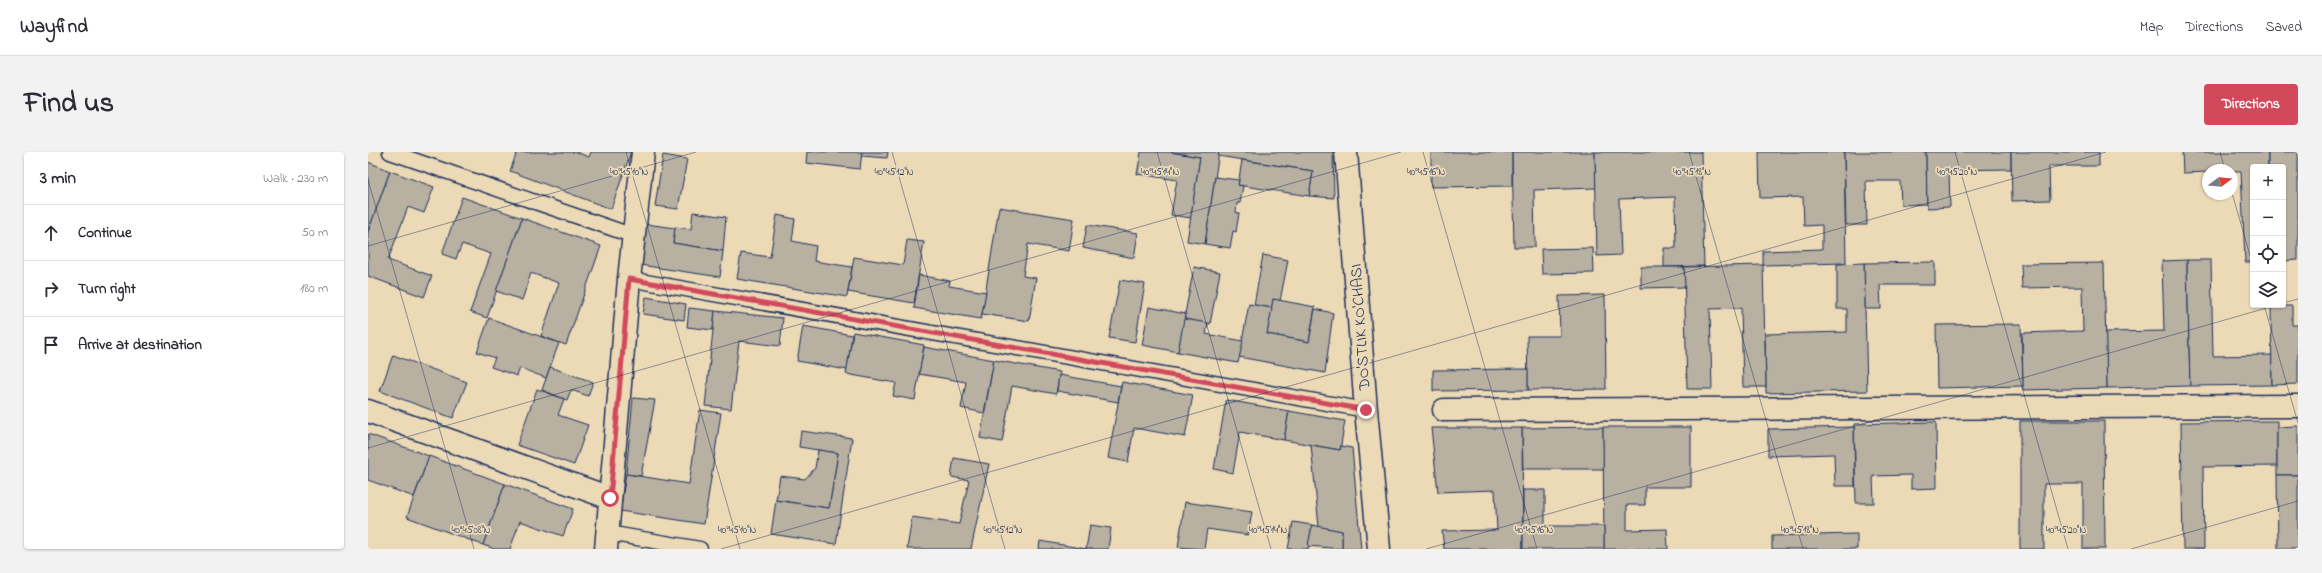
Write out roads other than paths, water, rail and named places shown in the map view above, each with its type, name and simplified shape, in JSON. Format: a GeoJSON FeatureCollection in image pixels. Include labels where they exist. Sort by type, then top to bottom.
{"type":"FeatureCollection","features":[{"type":"Feature","properties":{"kind":"street"},"geometry":{"type":"LineString","coordinates":[[607,541],[629,279],[643,152]]}},
{"type":"Feature","properties":{"kind":"street","name":"DO'STLIK KO'CHASI"},"geometry":{"type":"LineString","coordinates":[[1346,152],[1366,410],[1379,549]]}},
{"type":"Feature","properties":{"kind":"street"},"geometry":{"type":"LineString","coordinates":[[1444,410],[2298,406]]}},
{"type":"Feature","properties":{"kind":"street"},"geometry":{"type":"LineString","coordinates":[[368,411],[610,498]]}},
{"type":"Feature","properties":{"kind":"lane"},"geometry":{"type":"LineString","coordinates":[[392,152],[634,236]]}},
{"type":"Feature","properties":{"kind":"lane"},"geometry":{"type":"LineString","coordinates":[[629,279],[1366,410]]}},
{"type":"Feature","properties":{"kind":"lane"},"geometry":{"type":"LineString","coordinates":[[607,541],[700,549]]}}]}
